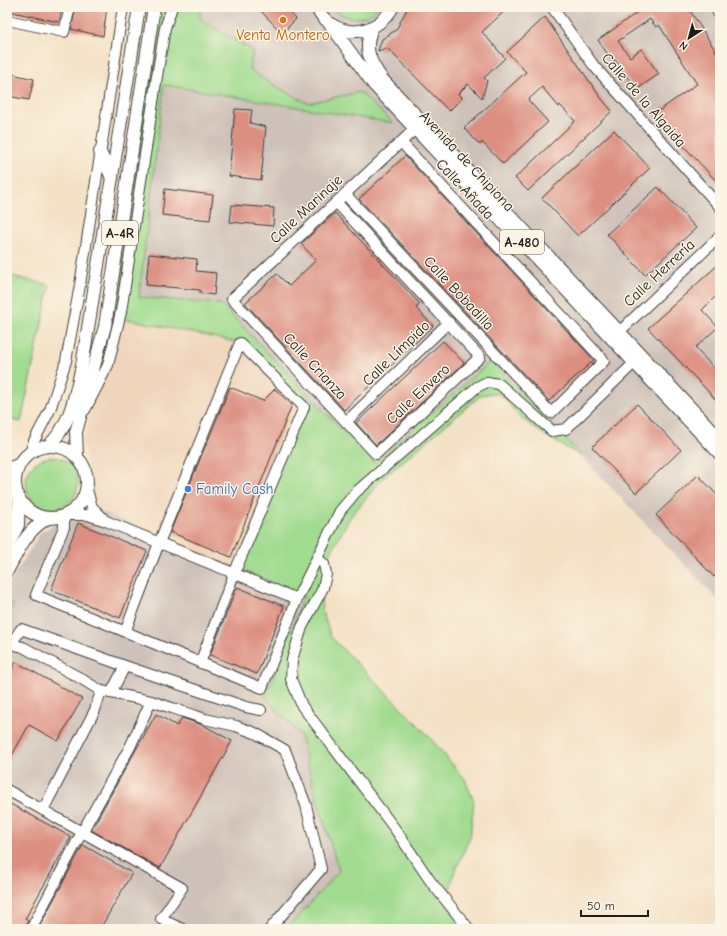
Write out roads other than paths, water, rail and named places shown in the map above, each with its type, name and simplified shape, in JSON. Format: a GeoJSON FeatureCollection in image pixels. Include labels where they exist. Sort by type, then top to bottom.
{"type":"FeatureCollection","features":[{"type":"Feature","properties":{"kind":"main road","name":"A-4R"},"geometry":{"type":"LineString","coordinates":[[48,446],[57,438],[65,424],[80,373],[90,320],[138,7]]}},
{"type":"Feature","properties":{"kind":"main road","name":"A-4R"},"geometry":{"type":"LineString","coordinates":[[77,456],[76,432],[105,326],[154,7]]}},
{"type":"Feature","properties":{"kind":"main road","name":"Avenida de Chipiona"},"geometry":{"type":"LineString","coordinates":[[316,7],[374,85],[720,454]]}},
{"type":"Feature","properties":{"kind":"main road"},"geometry":{"type":"LineString","coordinates":[[330,24],[350,32],[372,28],[384,19],[393,7]]}},
{"type":"Feature","properties":{"kind":"main road","name":"Avenida de Chipiona"},"geometry":{"type":"LineString","coordinates":[[372,28],[368,37],[367,50],[370,63],[382,80],[720,439]]}},
{"type":"Feature","properties":{"kind":"main road"},"geometry":{"type":"LineString","coordinates":[[100,152],[112,178]]}},
{"type":"Feature","properties":{"kind":"main road"},"geometry":{"type":"LineString","coordinates":[[7,547],[18,525],[15,495],[16,475],[21,463],[30,453],[48,446],[59,446],[69,450],[77,456],[88,476],[87,490],[80,505],[66,515],[48,518],[37,524],[30,531],[7,571]]}},
{"type":"Feature","properties":{"kind":"main road"},"geometry":{"type":"LineString","coordinates":[[15,495],[29,511],[39,516],[48,518]]}},
{"type":"Feature","properties":{"kind":"street"},"geometry":{"type":"LineString","coordinates":[[7,20],[64,32],[70,7]]}},
{"type":"Feature","properties":{"kind":"street"},"geometry":{"type":"LineString","coordinates":[[30,453],[34,440],[53,404],[66,361],[80,285],[123,7]]}},
{"type":"Feature","properties":{"kind":"street"},"geometry":{"type":"LineString","coordinates":[[80,421],[108,365],[116,339],[122,312],[164,35],[172,7]]}},
{"type":"Feature","properties":{"kind":"street","name":"Calle de la Algaida"},"geometry":{"type":"LineString","coordinates":[[552,7],[594,66],[719,205]]}},
{"type":"Feature","properties":{"kind":"street"},"geometry":{"type":"LineString","coordinates":[[715,7],[720,16]]}},
{"type":"Feature","properties":{"kind":"street","name":"Calle Marinaje"},"geometry":{"type":"LineString","coordinates":[[232,299],[415,129]]}},
{"type":"Feature","properties":{"kind":"street","name":"Calle Añada"},"geometry":{"type":"LineString","coordinates":[[401,142],[604,361],[551,413]]}},
{"type":"Feature","properties":{"kind":"street","name":"Calle Bobadilla"},"geometry":{"type":"LineString","coordinates":[[345,194],[551,413]]}},
{"type":"Feature","properties":{"kind":"street","name":"Calle Bobadilla"},"geometry":{"type":"LineString","coordinates":[[336,202],[480,357]]}},
{"type":"Feature","properties":{"kind":"street","name":"Calle Herrería"},"geometry":{"type":"LineString","coordinates":[[619,332],[720,236]]}},
{"type":"Feature","properties":{"kind":"street","name":"Calle Crianza"},"geometry":{"type":"LineString","coordinates":[[232,299],[376,454]]}},
{"type":"Feature","properties":{"kind":"street","name":"Calle Límpido"},"geometry":{"type":"LineString","coordinates":[[346,422],[449,322]]}},
{"type":"Feature","properties":{"kind":"street"},"geometry":{"type":"LineString","coordinates":[[125,632],[158,542],[240,343],[304,407],[234,574],[200,663]]}},
{"type":"Feature","properties":{"kind":"street","name":"Calle Envero"},"geometry":{"type":"LineString","coordinates":[[376,454],[480,357]]}},
{"type":"Feature","properties":{"kind":"street"},"geometry":{"type":"LineString","coordinates":[[297,599],[88,514],[66,515],[64,527],[36,595],[262,688],[297,599],[340,511],[356,492],[477,387],[487,382],[499,384],[552,431],[566,429],[635,362]]}},
{"type":"Feature","properties":{"kind":"street"},"geometry":{"type":"LineString","coordinates":[[7,468],[21,463]]}},
{"type":"Feature","properties":{"kind":"street"},"geometry":{"type":"LineString","coordinates":[[87,490],[92,507],[106,521]]}},
{"type":"Feature","properties":{"kind":"street"},"geometry":{"type":"LineString","coordinates":[[7,529],[15,495]]}},
{"type":"Feature","properties":{"kind":"street"},"geometry":{"type":"LineString","coordinates":[[317,558],[324,564],[326,574],[323,588],[302,627],[292,660],[291,679],[302,706],[395,829],[431,882],[469,929]]}},
{"type":"Feature","properties":{"kind":"street"},"geometry":{"type":"LineString","coordinates":[[9,646],[21,629],[246,707],[261,710]]}},
{"type":"Feature","properties":{"kind":"street"},"geometry":{"type":"LineString","coordinates":[[9,646],[23,647],[106,692],[151,701],[205,720],[236,726],[255,733],[285,750],[306,805],[321,869],[270,929]]}},
{"type":"Feature","properties":{"kind":"street"},"geometry":{"type":"LineString","coordinates":[[43,810],[95,710],[125,666]]}},
{"type":"Feature","properties":{"kind":"street"},"geometry":{"type":"LineString","coordinates":[[31,929],[82,832],[130,747],[151,701]]}},
{"type":"Feature","properties":{"kind":"street"},"geometry":{"type":"LineString","coordinates":[[7,790],[182,888],[161,919],[182,929]]}},
{"type":"Feature","properties":{"kind":"place","name":"Venta Montero"},"geometry":{"type":"Point","coordinates":[283,20]}},
{"type":"Feature","properties":{"kind":"place","name":"Family Cash"},"geometry":{"type":"Point","coordinates":[188,489]}}]}
